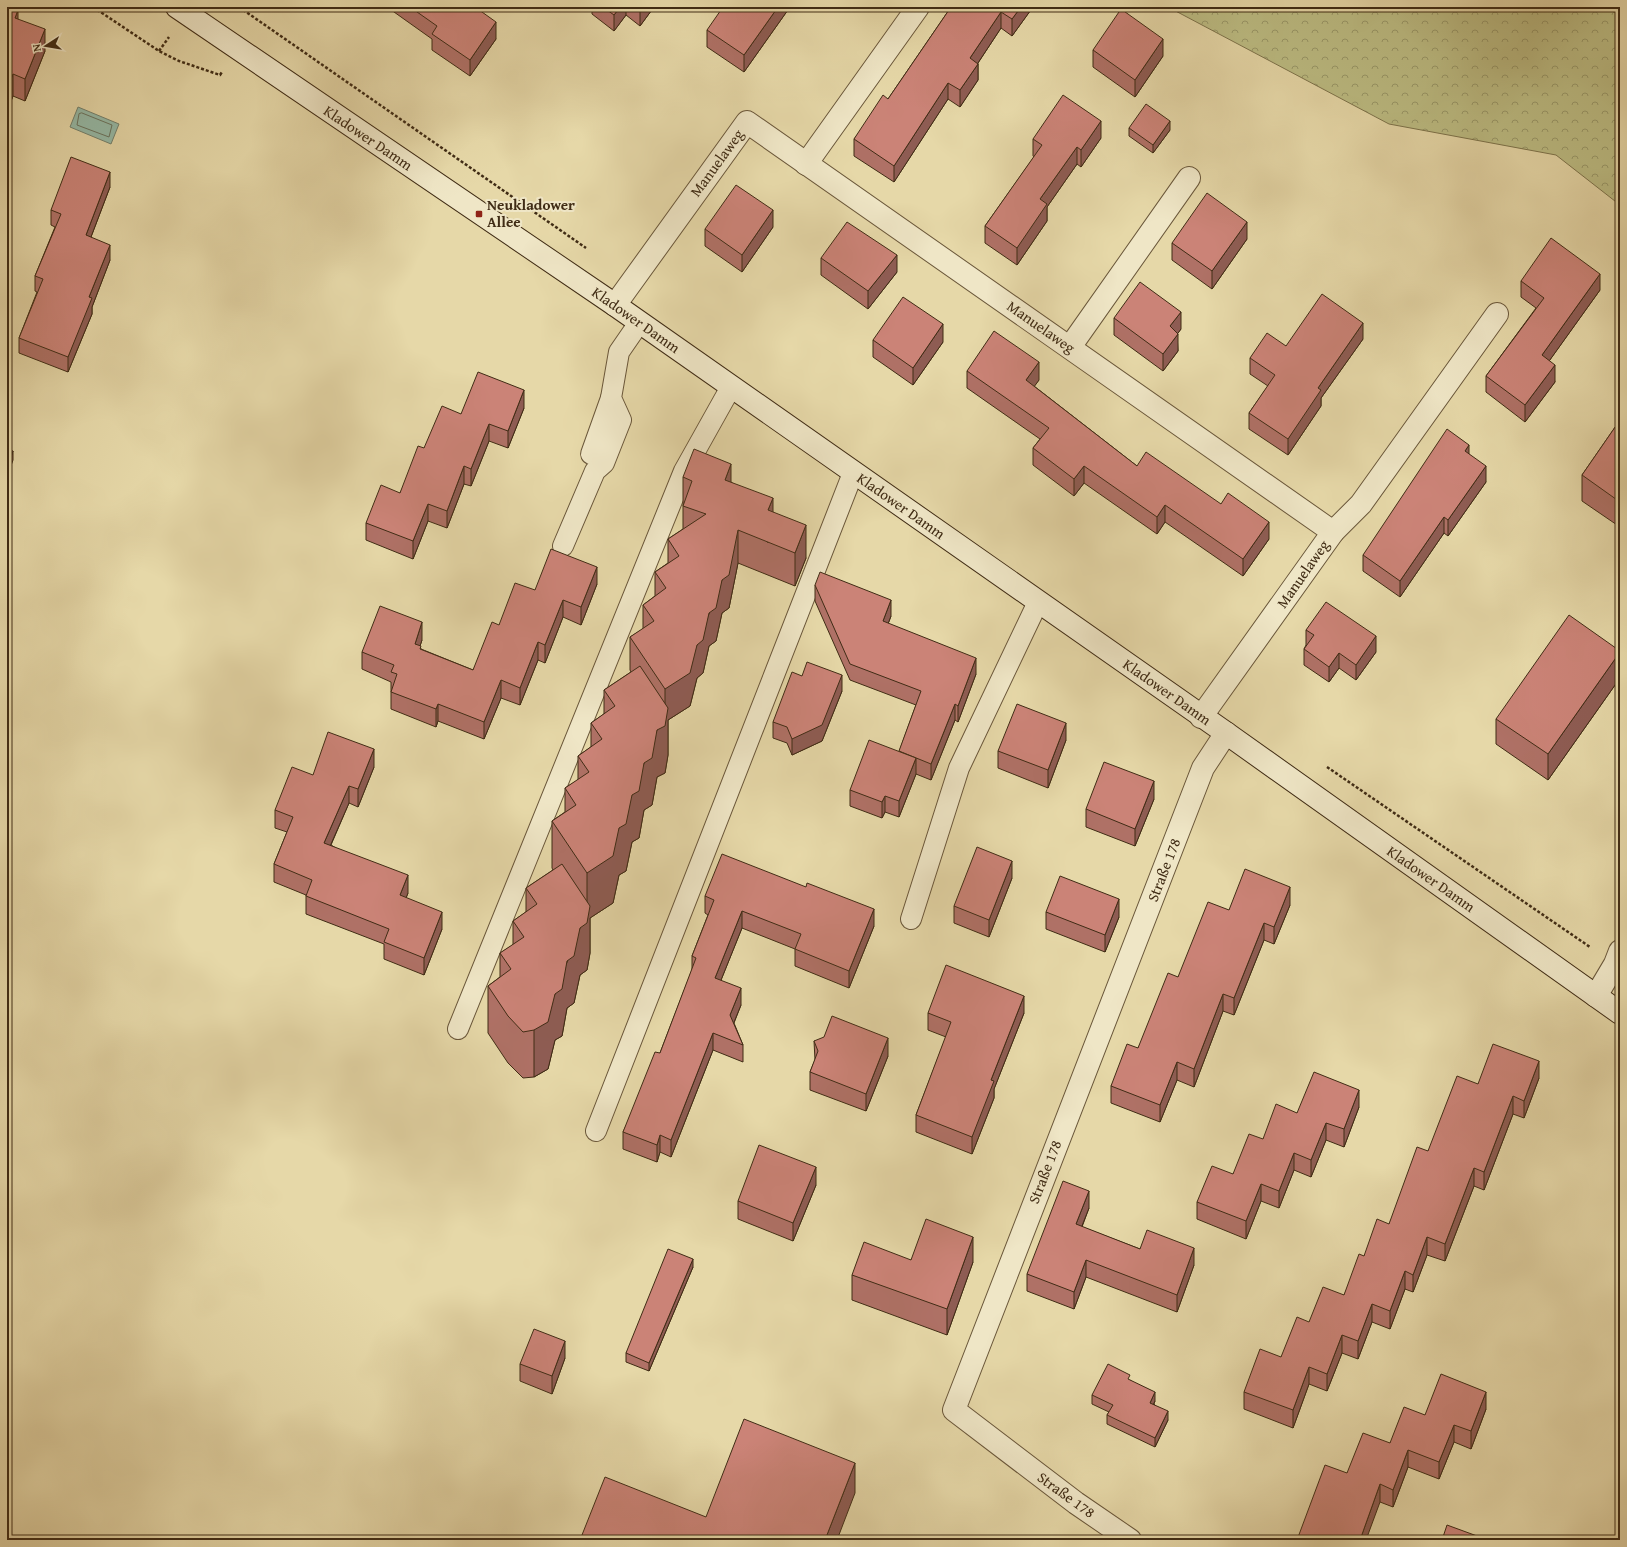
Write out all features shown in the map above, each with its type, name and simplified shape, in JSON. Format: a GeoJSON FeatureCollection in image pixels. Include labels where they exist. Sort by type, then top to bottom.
{"type":"FeatureCollection","features":[{"type":"Feature","properties":{"kind":"street","name":"Kladower Damm"},"geometry":{"type":"LineString","coordinates":[[177,7],[614,305],[1226,733],[1620,1013]]}},
{"type":"Feature","properties":{"kind":"street"},"geometry":{"type":"LineString","coordinates":[[806,164],[918,7]]}},
{"type":"Feature","properties":{"kind":"street","name":"Manuelaweg"},"geometry":{"type":"LineString","coordinates":[[614,305],[747,122],[1070,347],[1333,532],[1201,716]]}},
{"type":"Feature","properties":{"kind":"street"},"geometry":{"type":"LineString","coordinates":[[1070,347],[1189,178]]}},
{"type":"Feature","properties":{"kind":"street"},"geometry":{"type":"LineString","coordinates":[[1333,532],[1361,504],[1497,314]]}},
{"type":"Feature","properties":{"kind":"street","name":"Straße 178"},"geometry":{"type":"LineString","coordinates":[[1130,1540],[1076,1503],[954,1410],[1204,768],[1226,733]]}},
{"type":"Feature","properties":{"kind":"street"},"geometry":{"type":"LineString","coordinates":[[1596,996],[1615,964],[1620,951]]}},
{"type":"Feature","properties":{"kind":"lane"},"geometry":{"type":"LineString","coordinates":[[591,454],[611,398],[619,352],[639,323]]}},
{"type":"Feature","properties":{"kind":"lane"},"geometry":{"type":"LineString","coordinates":[[458,1029],[684,471],[731,387]]}},
{"type":"Feature","properties":{"kind":"lane"},"geometry":{"type":"LineString","coordinates":[[564,546],[595,471],[604,463],[621,420],[611,398]]}},
{"type":"Feature","properties":{"kind":"lane"},"geometry":{"type":"LineString","coordinates":[[596,1131],[853,473]]}},
{"type":"Feature","properties":{"kind":"lane"},"geometry":{"type":"LineString","coordinates":[[911,919],[959,768],[1038,602]]}},
{"type":"Feature","properties":{"kind":"path"},"geometry":{"type":"LineString","coordinates":[[93,7],[158,51],[179,61],[220,75]]}},
{"type":"Feature","properties":{"kind":"path"},"geometry":{"type":"LineString","coordinates":[[158,51],[173,31]]}},
{"type":"Feature","properties":{"kind":"green space"},"geometry":{"type":"Polygon","coordinates":[[[1168,7],[1620,7],[1620,205],[1556,155],[1389,124],[1168,7]]]}},
{"type":"Feature","properties":{"kind":"water"},"geometry":{"type":"Polygon","coordinates":[[[78,107],[119,124],[111,144],[70,127],[78,107]]]}},
{"type":"Feature","properties":{"kind":"building"},"geometry":{"type":"Polygon","coordinates":[[[7,7],[18,10],[15,18],[45,29],[25,79],[13,74],[7,89],[7,7]]]}},
{"type":"Feature","properties":{"kind":"building"},"geometry":{"type":"Polygon","coordinates":[[[410,7],[475,7],[496,22],[470,60],[432,34],[437,26],[410,7]]]}},
{"type":"Feature","properties":{"kind":"building"},"geometry":{"type":"Polygon","coordinates":[[[603,7],[620,7],[614,15],[603,7]]]}},
{"type":"Feature","properties":{"kind":"building"},"geometry":{"type":"Polygon","coordinates":[[[636,7],[643,7],[640,10],[636,7]]]}},
{"type":"Feature","properties":{"kind":"building"},"geometry":{"type":"Polygon","coordinates":[[[723,7],[778,7],[744,55],[707,30],[723,7]]]}},
{"type":"Feature","properties":{"kind":"building"},"geometry":{"type":"Polygon","coordinates":[[[951,7],[1021,7],[1012,19],[1001,12],[970,58],[978,64],[960,90],[948,83],[894,166],[854,139],[883,95],[888,99],[951,7]]]}},
{"type":"Feature","properties":{"kind":"building"},"geometry":{"type":"Polygon","coordinates":[[[1121,9],[1163,39],[1135,80],[1093,50],[1121,9]]]}},
{"type":"Feature","properties":{"kind":"building"},"geometry":{"type":"Polygon","coordinates":[[[1063,95],[1101,121],[1081,150],[1077,147],[1040,199],[1047,204],[1017,248],[985,226],[1042,145],[1033,139],[1063,95]]]}},
{"type":"Feature","properties":{"kind":"building"},"geometry":{"type":"Polygon","coordinates":[[[1146,104],[1170,121],[1153,145],[1129,128],[1146,104]]]}},
{"type":"Feature","properties":{"kind":"building"},"geometry":{"type":"Polygon","coordinates":[[[71,157],[110,172],[86,235],[110,245],[89,297],[92,298],[68,357],[19,338],[43,279],[35,276],[61,214],[51,210],[71,157]]]}},
{"type":"Feature","properties":{"kind":"building"},"geometry":{"type":"Polygon","coordinates":[[[736,185],[773,210],[742,255],[705,229],[736,185]]]}},
{"type":"Feature","properties":{"kind":"building"},"geometry":{"type":"Polygon","coordinates":[[[1207,193],[1247,222],[1212,271],[1172,243],[1207,193]]]}},
{"type":"Feature","properties":{"kind":"building"},"geometry":{"type":"Polygon","coordinates":[[[847,222],[897,255],[868,291],[821,258],[847,222]]]}},
{"type":"Feature","properties":{"kind":"building"},"geometry":{"type":"Polygon","coordinates":[[[1551,238],[1600,274],[1542,355],[1555,365],[1525,405],[1486,376],[1544,298],[1521,281],[1551,238]]]}},
{"type":"Feature","properties":{"kind":"building"},"geometry":{"type":"Polygon","coordinates":[[[1140,282],[1181,312],[1170,326],[1178,334],[1163,354],[1114,318],[1140,282]]]}},
{"type":"Feature","properties":{"kind":"building"},"geometry":{"type":"Polygon","coordinates":[[[1322,294],[1363,323],[1318,388],[1321,390],[1288,439],[1249,413],[1275,375],[1250,358],[1267,333],[1286,346],[1322,294]]]}},
{"type":"Feature","properties":{"kind":"building"},"geometry":{"type":"Polygon","coordinates":[[[903,297],[943,324],[913,368],[873,340],[903,297]]]}},
{"type":"Feature","properties":{"kind":"building"},"geometry":{"type":"Polygon","coordinates":[[[994,331],[1039,362],[1026,380],[1137,466],[1146,452],[1221,504],[1228,493],[1269,522],[1243,559],[1165,505],[1157,517],[1084,466],[1074,479],[1033,448],[1049,428],[967,371],[994,331]]]}},
{"type":"Feature","properties":{"kind":"building"},"geometry":{"type":"Polygon","coordinates":[[[478,372],[524,390],[508,431],[489,424],[471,469],[464,466],[447,511],[428,504],[413,541],[366,523],[381,485],[400,493],[418,446],[424,448],[442,406],[461,414],[478,372]]]}},
{"type":"Feature","properties":{"kind":"building"},"geometry":{"type":"Polygon","coordinates":[[[1620,420],[1620,502],[1582,475],[1620,420]]]}},
{"type":"Feature","properties":{"kind":"building"},"geometry":{"type":"Polygon","coordinates":[[[1447,429],[1469,445],[1465,451],[1486,466],[1448,520],[1444,517],[1400,581],[1363,555],[1447,429]]]}},
{"type":"Feature","properties":{"kind":"building"},"geometry":{"type":"Polygon","coordinates":[[[7,449],[13,451],[7,468],[7,449]]]}},
{"type":"Feature","properties":{"kind":"building"},"geometry":{"type":"Polygon","coordinates":[[[694,449],[731,464],[725,480],[773,498],[768,510],[806,525],[795,553],[738,530],[729,575],[722,580],[716,608],[709,613],[703,640],[697,645],[690,673],[665,689],[630,637],[654,621],[643,605],[666,588],[655,572],[679,556],[668,539],[706,514],[683,506],[692,481],[683,477],[694,449]]]}},
{"type":"Feature","properties":{"kind":"building"},"geometry":{"type":"Polygon","coordinates":[[[551,549],[597,567],[581,607],[563,600],[545,645],[538,642],[520,688],[501,680],[484,722],[438,704],[436,709],[391,692],[397,674],[391,672],[394,665],[362,652],[380,606],[422,622],[415,644],[421,646],[420,649],[473,670],[492,622],[499,625],[515,583],[535,590],[551,549]]]}},
{"type":"Feature","properties":{"kind":"building"},"geometry":{"type":"Polygon","coordinates":[[[820,572],[891,600],[883,621],[976,658],[958,706],[955,704],[931,764],[899,751],[921,691],[850,664],[815,585],[820,572]]]}},
{"type":"Feature","properties":{"kind":"building"},"geometry":{"type":"Polygon","coordinates":[[[1326,602],[1376,636],[1356,665],[1339,653],[1329,667],[1304,649],[1314,635],[1306,630],[1326,602]]]}},
{"type":"Feature","properties":{"kind":"building"},"geometry":{"type":"Polygon","coordinates":[[[1569,615],[1620,652],[1548,754],[1496,719],[1569,615]]]}},
{"type":"Feature","properties":{"kind":"building"},"geometry":{"type":"Polygon","coordinates":[[[807,662],[842,675],[822,725],[792,739],[787,727],[773,722],[792,672],[802,676],[807,662]]]}},
{"type":"Feature","properties":{"kind":"building"},"geometry":{"type":"Polygon","coordinates":[[[640,666],[668,708],[665,726],[657,730],[652,758],[644,763],[639,791],[632,795],[626,824],[619,828],[613,856],[587,873],[552,821],[576,805],[565,788],[589,772],[578,756],[602,739],[591,723],[615,706],[604,690],[640,666]]]}},
{"type":"Feature","properties":{"kind":"building"},"geometry":{"type":"Polygon","coordinates":[[[1017,704],[1066,723],[1048,770],[998,751],[1017,704]]]}},
{"type":"Feature","properties":{"kind":"building"},"geometry":{"type":"Polygon","coordinates":[[[328,732],[374,749],[358,789],[349,786],[324,843],[408,875],[400,895],[442,912],[424,958],[384,942],[389,929],[306,896],[312,880],[274,864],[293,817],[275,810],[292,767],[313,775],[328,732]]]}},
{"type":"Feature","properties":{"kind":"building"},"geometry":{"type":"Polygon","coordinates":[[[869,740],[916,758],[899,801],[885,796],[882,802],[850,790],[869,740]]]}},
{"type":"Feature","properties":{"kind":"building"},"geometry":{"type":"Polygon","coordinates":[[[1104,762],[1154,781],[1135,829],[1086,809],[1104,762]]]}},
{"type":"Feature","properties":{"kind":"building"},"geometry":{"type":"Polygon","coordinates":[[[977,847],[1012,861],[989,920],[954,906],[977,847]]]}},
{"type":"Feature","properties":{"kind":"building"},"geometry":{"type":"Polygon","coordinates":[[[722,854],[806,887],[807,883],[874,909],[849,971],[795,949],[801,934],[742,911],[715,978],[741,988],[730,1015],[743,1045],[713,1033],[671,1140],[660,1135],[657,1145],[623,1132],[655,1052],[660,1053],[696,958],[692,956],[714,900],[705,896],[722,854]]]}},
{"type":"Feature","properties":{"kind":"building"},"geometry":{"type":"Polygon","coordinates":[[[562,864],[590,906],[587,923],[580,928],[574,956],[567,961],[562,989],[555,994],[548,1022],[534,1030],[523,1032],[508,1016],[488,986],[511,969],[500,953],[524,937],[513,921],[537,904],[526,888],[562,864]]]}},
{"type":"Feature","properties":{"kind":"building"},"geometry":{"type":"Polygon","coordinates":[[[1245,869],[1290,887],[1274,927],[1264,923],[1234,998],[1223,994],[1194,1069],[1177,1062],[1160,1105],[1111,1086],[1127,1044],[1138,1048],[1168,973],[1178,977],[1208,902],[1229,910],[1245,869]]]}},
{"type":"Feature","properties":{"kind":"building"},"geometry":{"type":"Polygon","coordinates":[[[1060,876],[1119,899],[1105,935],[1046,912],[1060,876]]]}},
{"type":"Feature","properties":{"kind":"building"},"geometry":{"type":"Polygon","coordinates":[[[946,965],[1024,996],[991,1080],[994,1081],[972,1137],[916,1115],[951,1022],[928,1013],[946,965]]]}},
{"type":"Feature","properties":{"kind":"building"},"geometry":{"type":"Polygon","coordinates":[[[832,1016],[888,1038],[866,1094],[810,1072],[818,1051],[814,1041],[824,1037],[832,1016]]]}},
{"type":"Feature","properties":{"kind":"building"},"geometry":{"type":"Polygon","coordinates":[[[1493,1044],[1539,1061],[1524,1101],[1513,1096],[1484,1172],[1474,1168],[1445,1244],[1427,1237],[1413,1275],[1405,1271],[1390,1311],[1372,1304],[1358,1341],[1342,1335],[1327,1374],[1309,1367],[1293,1410],[1244,1392],[1260,1349],[1281,1357],[1297,1317],[1309,1322],[1323,1287],[1344,1295],[1359,1254],[1364,1256],[1377,1219],[1389,1224],[1417,1147],[1428,1151],[1457,1076],[1478,1084],[1493,1044]]]}},
{"type":"Feature","properties":{"kind":"building"},"geometry":{"type":"Polygon","coordinates":[[[1314,1072],[1359,1090],[1344,1129],[1326,1123],[1311,1160],[1294,1153],[1279,1191],[1261,1184],[1246,1221],[1197,1202],[1212,1166],[1233,1174],[1249,1134],[1263,1139],[1276,1104],[1297,1113],[1314,1072]]]}},
{"type":"Feature","properties":{"kind":"building"},"geometry":{"type":"Polygon","coordinates":[[[759,1145],[816,1167],[793,1223],[738,1201],[759,1145]]]}},
{"type":"Feature","properties":{"kind":"building"},"geometry":{"type":"Polygon","coordinates":[[[1063,1181],[1089,1191],[1076,1224],[1140,1249],[1147,1230],[1194,1248],[1177,1295],[1086,1260],[1074,1292],[1027,1274],[1063,1181]]]}},
{"type":"Feature","properties":{"kind":"building"},"geometry":{"type":"Polygon","coordinates":[[[926,1219],[973,1237],[947,1309],[852,1275],[864,1242],[911,1260],[926,1219]]]}},
{"type":"Feature","properties":{"kind":"building"},"geometry":{"type":"Polygon","coordinates":[[[668,1249],[693,1259],[649,1363],[626,1353],[668,1249]]]}},
{"type":"Feature","properties":{"kind":"building"},"geometry":{"type":"Polygon","coordinates":[[[534,1329],[565,1341],[552,1376],[520,1364],[534,1329]]]}},
{"type":"Feature","properties":{"kind":"building"},"geometry":{"type":"Polygon","coordinates":[[[1108,1364],[1130,1375],[1128,1379],[1155,1392],[1150,1403],[1168,1411],[1155,1438],[1107,1415],[1113,1405],[1092,1395],[1108,1364]]]}},
{"type":"Feature","properties":{"kind":"building"},"geometry":{"type":"Polygon","coordinates":[[[1441,1374],[1486,1392],[1471,1431],[1454,1425],[1439,1462],[1408,1450],[1393,1490],[1380,1484],[1360,1540],[1297,1540],[1325,1465],[1347,1473],[1363,1433],[1390,1443],[1404,1407],[1425,1415],[1441,1374]]]}},
{"type":"Feature","properties":{"kind":"building"},"geometry":{"type":"Polygon","coordinates":[[[744,1419],[855,1463],[825,1540],[580,1540],[605,1477],[706,1517],[744,1419]]]}},
{"type":"Feature","properties":{"kind":"building"},"geometry":{"type":"Polygon","coordinates":[[[1447,1525],[1488,1540],[1442,1540],[1447,1525]]]}},
{"type":"Feature","properties":{"kind":"building"},"geometry":{"type":"Polygon","coordinates":[[[1283,1536],[1292,1540],[1282,1540],[1283,1536]]]}},
{"type":"Feature","properties":{"kind":"place","name":"Neukladower Allee"},"geometry":{"type":"Point","coordinates":[479,214]}}]}
